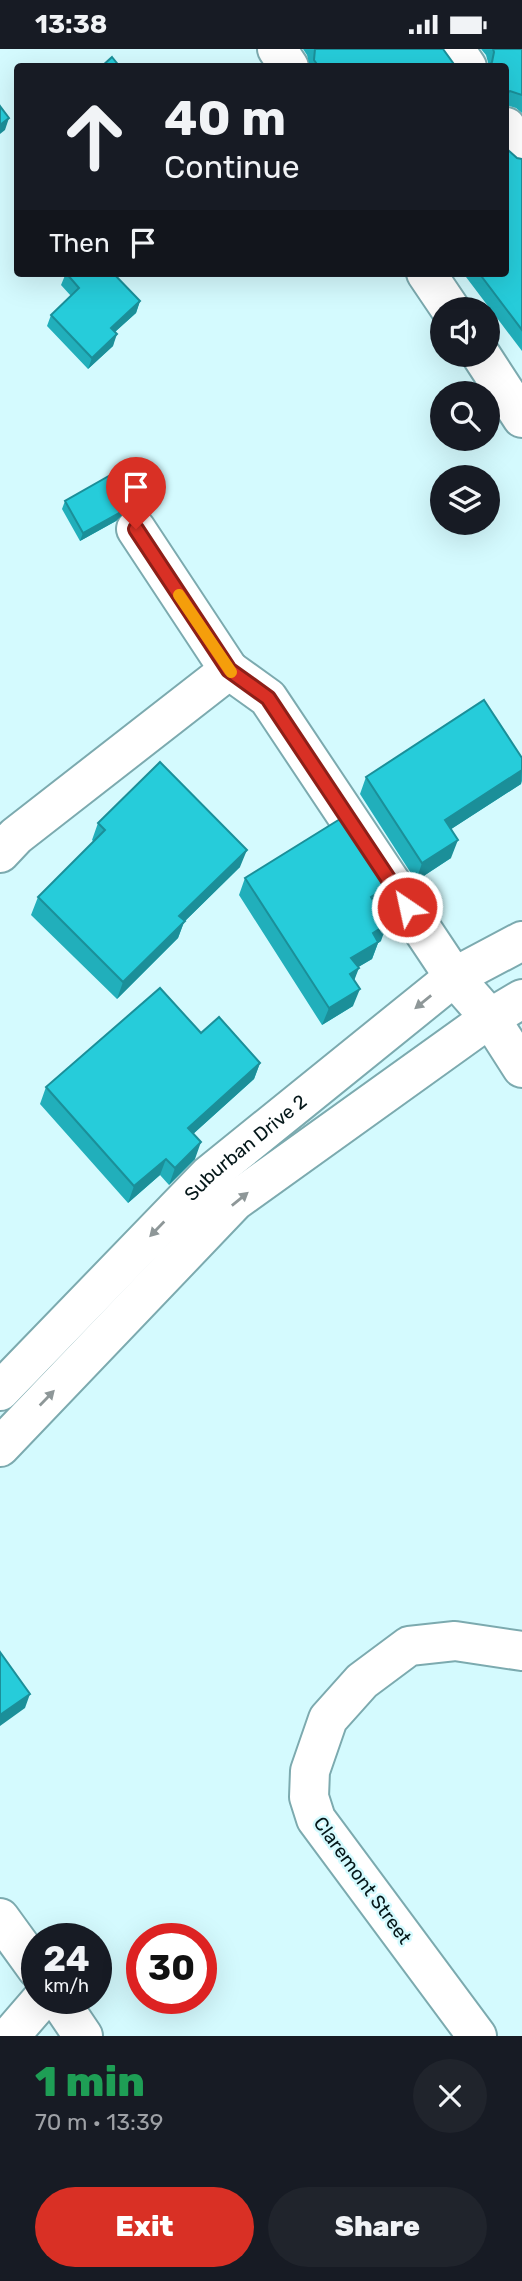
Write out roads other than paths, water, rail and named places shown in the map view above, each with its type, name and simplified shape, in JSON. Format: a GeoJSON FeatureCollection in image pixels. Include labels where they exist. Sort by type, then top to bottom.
{"type":"FeatureCollection","features":[{"type":"Feature","properties":{"kind":"street"},"geometry":{"type":"LineString","coordinates":[[509,132],[522,153]]}},
{"type":"Feature","properties":{"kind":"street"},"geometry":{"type":"LineString","coordinates":[[429,277],[442,297]]}},
{"type":"Feature","properties":{"kind":"street"},"geometry":{"type":"LineString","coordinates":[[489,367],[522,418]]}},
{"type":"Feature","properties":{"kind":"street"},"geometry":{"type":"LineString","coordinates":[[136,529],[229,670],[268,698],[454,977],[490,1019],[522,1068]]}},
{"type":"Feature","properties":{"kind":"street"},"geometry":{"type":"LineString","coordinates":[[0,853],[16,836],[229,670]]}},
{"type":"Feature","properties":{"kind":"street","name":"Suburban Drive 2"},"geometry":{"type":"LineString","coordinates":[[0,1391],[209,1175],[454,977],[522,941]]}},
{"type":"Feature","properties":{"kind":"street","name":"Suburban Drive 2"},"geometry":{"type":"LineString","coordinates":[[0,1447],[236,1201],[490,1019],[522,999]]}},
{"type":"Feature","properties":{"kind":"street","name":"Claremont Street"},"geometry":{"type":"LineString","coordinates":[[477,2036],[316,1819],[310,1797],[310,1771],[328,1719],[362,1681],[409,1646],[455,1641],[522,1651]]}},
{"type":"Feature","properties":{"kind":"street"},"geometry":{"type":"LineString","coordinates":[[0,1919],[21,1947]]}},
{"type":"Feature","properties":{"kind":"street"},"geometry":{"type":"LineString","coordinates":[[10,2036],[28,2014]]}},
{"type":"Feature","properties":{"kind":"street"},"geometry":{"type":"LineString","coordinates":[[68,2014],[83,2036]]}}]}
